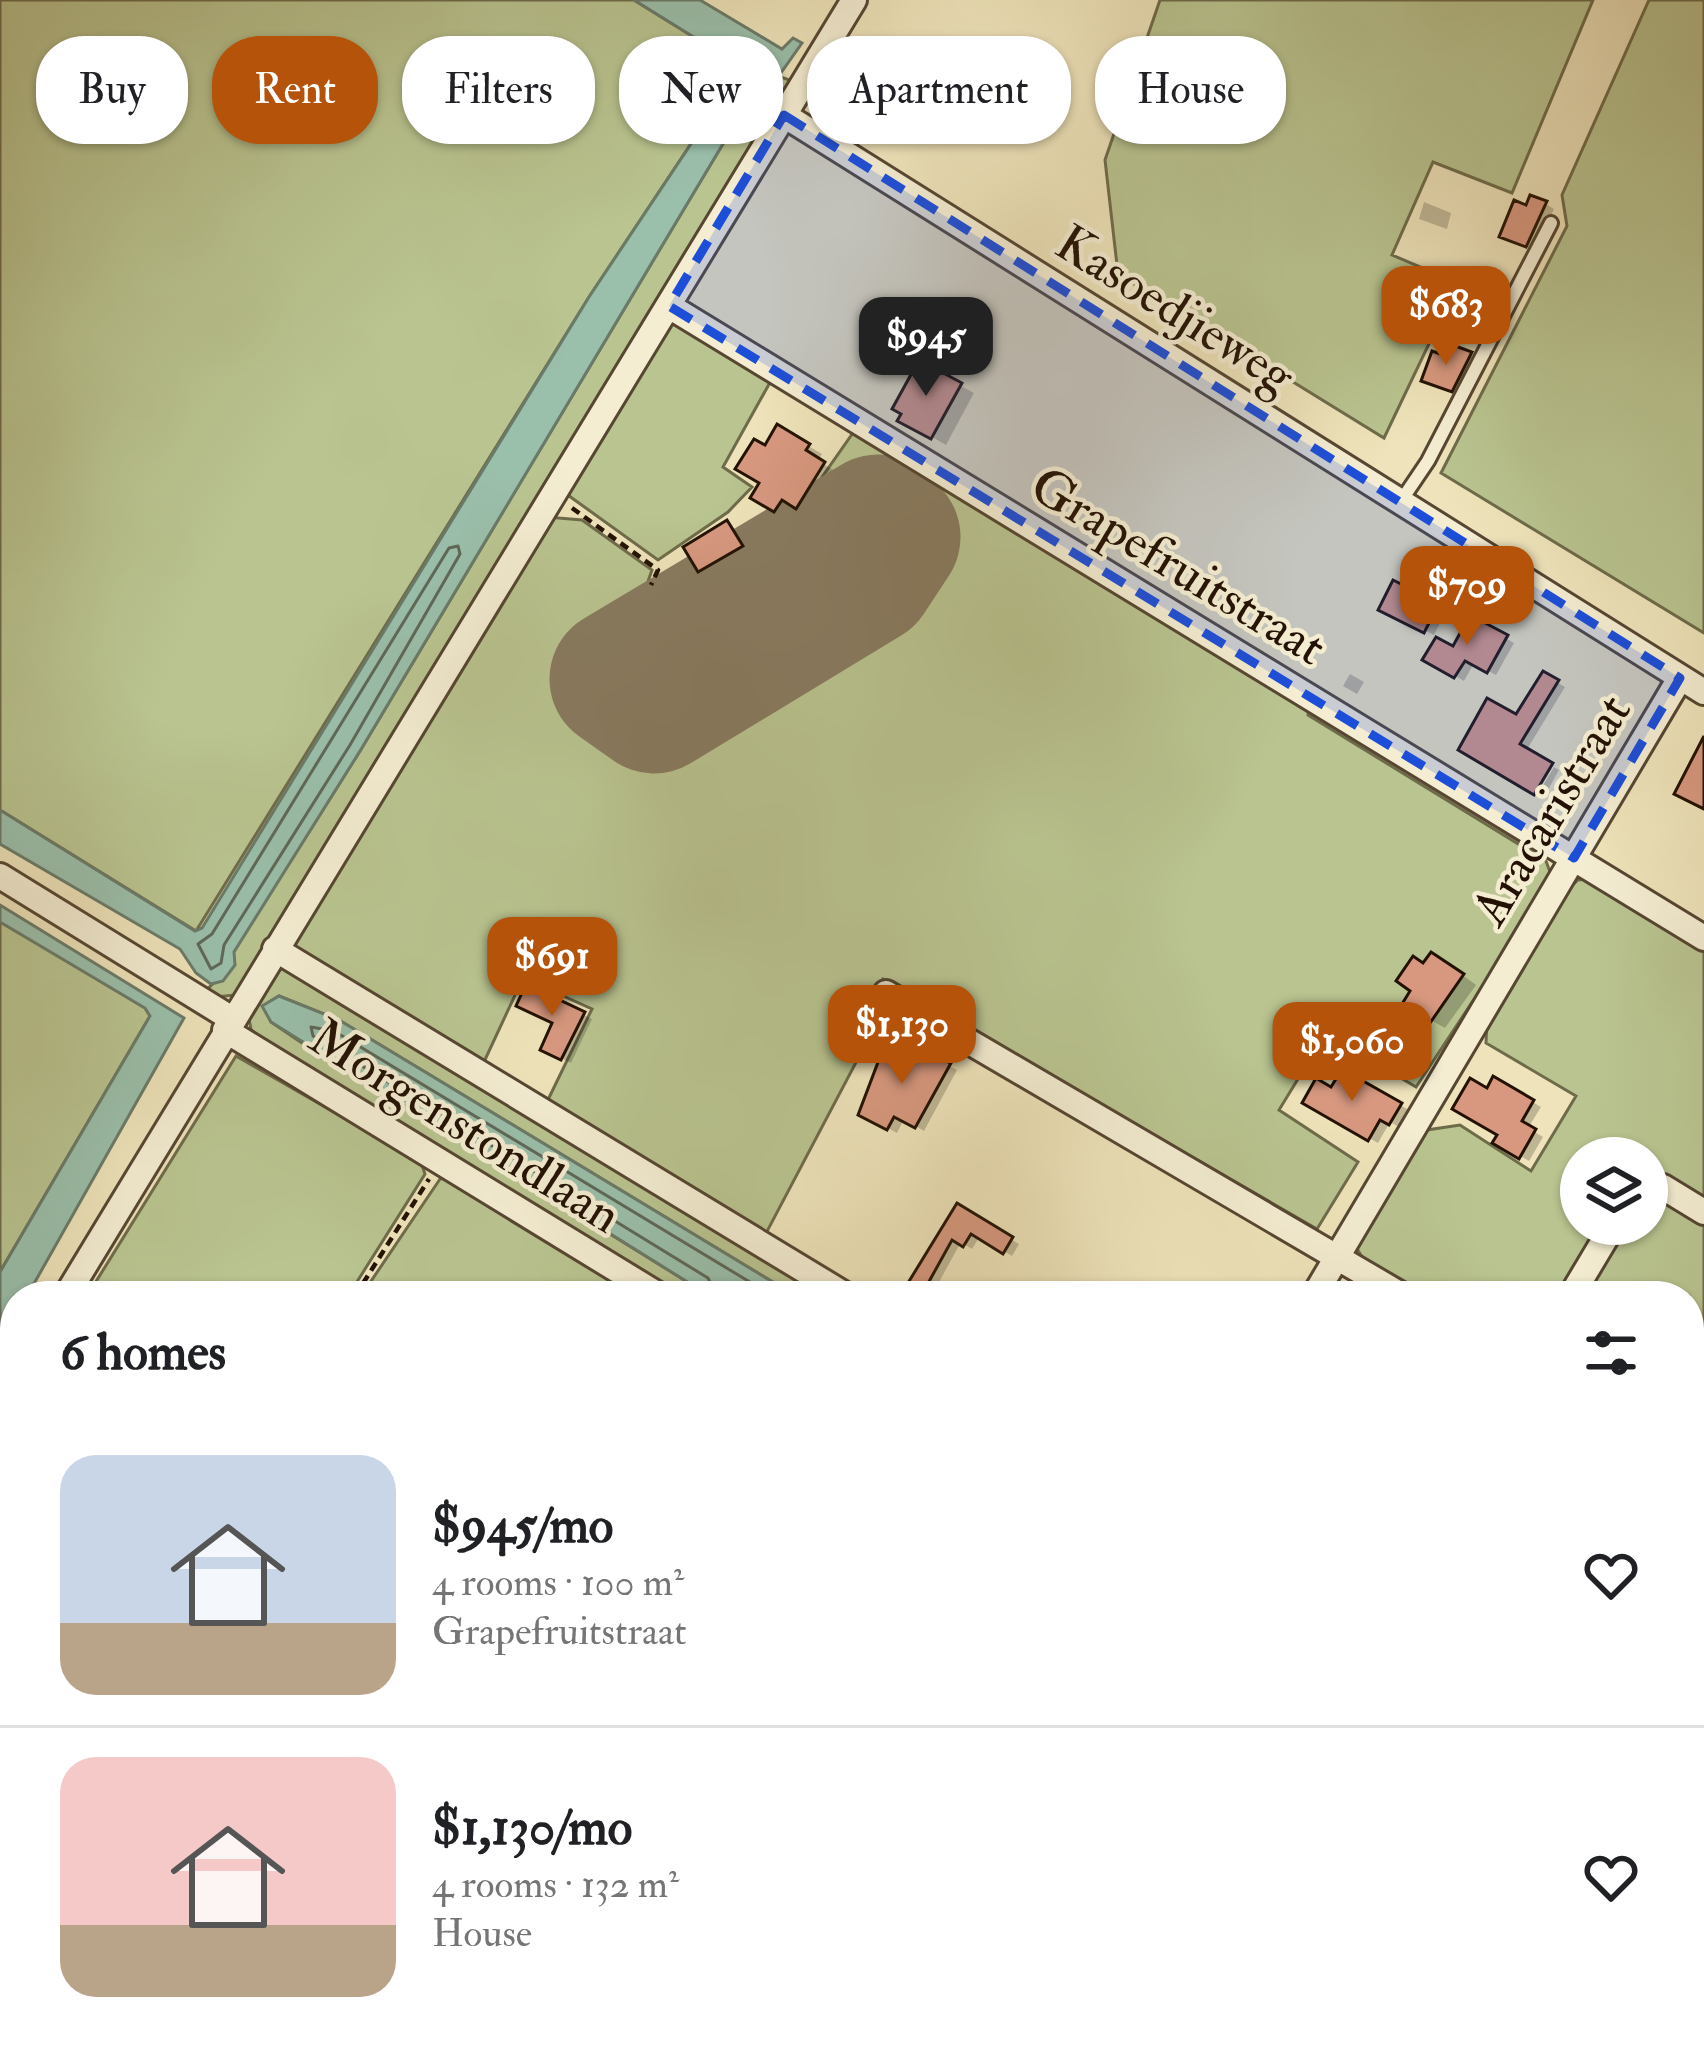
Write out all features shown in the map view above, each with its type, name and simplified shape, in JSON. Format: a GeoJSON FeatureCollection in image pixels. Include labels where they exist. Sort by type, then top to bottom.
{"type":"FeatureCollection","features":[{"type":"Feature","properties":{"kind":"street"},"geometry":{"type":"LineString","coordinates":[[75,1281],[854,0]]}},
{"type":"Feature","properties":{"kind":"street","name":"Kasoedjieweg"},"geometry":{"type":"LineString","coordinates":[[784,115],[1704,692]]}},
{"type":"Feature","properties":{"kind":"street","name":"Grapefruitstraat"},"geometry":{"type":"LineString","coordinates":[[669,306],[1704,938]]}},
{"type":"Feature","properties":{"kind":"street","name":"Aracaristraat"},"geometry":{"type":"LineString","coordinates":[[1323,1281],[1680,678]]}},
{"type":"Feature","properties":{"kind":"street","name":"Morgenstondlaan"},"geometry":{"type":"LineString","coordinates":[[0,876],[440,1162],[635,1281]]}},
{"type":"Feature","properties":{"kind":"street"},"geometry":{"type":"LineString","coordinates":[[275,949],[822,1281]]}},
{"type":"Feature","properties":{"kind":"street"},"geometry":{"type":"LineString","coordinates":[[886,993],[1378,1281]]}},
{"type":"Feature","properties":{"kind":"street"},"geometry":{"type":"LineString","coordinates":[[1668,1190],[1704,1212]]}},
{"type":"Feature","properties":{"kind":"street"},"geometry":{"type":"LineString","coordinates":[[1580,1281],[1601,1245]]}},
{"type":"Feature","properties":{"kind":"lane"},"geometry":{"type":"LineString","coordinates":[[1401,501],[1428,461],[1551,224]]}},
{"type":"Feature","properties":{"kind":"path"},"geometry":{"type":"LineString","coordinates":[[551,496],[591,517],[658,570],[651,584]]}},
{"type":"Feature","properties":{"kind":"path"},"geometry":{"type":"LineString","coordinates":[[365,1281],[440,1162]]}},
{"type":"Feature","properties":{"kind":"highlighted area"},"geometry":{"type":"Polygon","coordinates":[[[784,115],[1680,678],[1574,858],[669,306],[784,115]]]}},
{"type":"Feature","properties":{"kind":"shaded area"},"geometry":{"type":"Polygon","coordinates":[[[0,0],[634,0],[692,36],[619,36],[619,144],[691,144],[589,297],[196,931],[0,810],[0,0]]]}},
{"type":"Feature","properties":{"kind":"shaded area"},"geometry":{"type":"Polygon","coordinates":[[[1160,0],[1593,0],[1512,193],[1433,162],[1392,255],[1458,283],[1384,438],[1118,274],[1105,160],[1110,144],[1286,144],[1286,36],[1148,36],[1160,0]]]}},
{"type":"Feature","properties":{"kind":"shaded area"},"geometry":{"type":"Polygon","coordinates":[[[1649,0],[1704,0],[1704,633],[1441,473],[1567,226],[1562,195],[1649,0]]]}},
{"type":"Feature","properties":{"kind":"shaded area"},"geometry":{"type":"Polygon","coordinates":[[[783,78],[798,83],[783,107],[783,78]]]}},
{"type":"Feature","properties":{"kind":"shaded area"},"geometry":{"type":"Polygon","coordinates":[[[723,144],[760,144],[235,995],[216,997],[207,990],[229,971],[233,952],[360,751],[723,144]]]}},
{"type":"Feature","properties":{"kind":"shaded area"},"geometry":{"type":"Polygon","coordinates":[[[674,314],[773,377],[723,467],[752,487],[728,512],[658,560],[565,493],[674,314]]]}},
{"type":"Feature","properties":{"kind":"shaded area"},"geometry":{"type":"Polygon","coordinates":[[[855,430],[1310,705],[1308,715],[1546,861],[1553,880],[1416,1087],[1326,1033],[1279,1110],[1358,1162],[1317,1229],[883,979],[868,1005],[882,1013],[763,1239],[544,1108],[592,1009],[523,978],[483,1064],[292,952],[291,938],[547,517],[582,520],[652,570],[646,587],[693,630],[612,677],[656,708],[869,577],[897,535],[879,518],[830,549],[792,520],[855,430]]]}},
{"type":"Feature","properties":{"kind":"shaded area"},"geometry":{"type":"Polygon","coordinates":[[[1594,878],[1704,945],[1704,1202],[1668,1187],[1668,1137],[1560,1137],[1560,1245],[1592,1245],[1571,1281],[1391,1281],[1373,1269],[1356,1247],[1427,1130],[1460,1125],[1531,1171],[1576,1096],[1486,1043],[1487,1019],[1566,891],[1578,880],[1594,878]]]}},
{"type":"Feature","properties":{"kind":"shaded area"},"geometry":{"type":"Polygon","coordinates":[[[0,921],[145,1008],[150,1016],[0,1272],[0,921]]]}},
{"type":"Feature","properties":{"kind":"shaded area"},"geometry":{"type":"Polygon","coordinates":[[[280,969],[290,969],[807,1281],[771,1281],[339,1020],[279,996],[263,1006],[271,1022],[299,1041],[686,1281],[649,1281],[252,1034],[248,1014],[280,969]]]}},
{"type":"Feature","properties":{"kind":"shaded area"},"geometry":{"type":"Polygon","coordinates":[[[236,1056],[421,1162],[425,1174],[357,1281],[96,1281],[236,1056]]]}},
{"type":"Feature","properties":{"kind":"shaded area"},"geometry":{"type":"Polygon","coordinates":[[[452,1177],[623,1281],[371,1281],[440,1179],[452,1177]]]}},
{"type":"Feature","properties":{"kind":"shaded area"},"geometry":{"type":"Polygon","coordinates":[[[1668,1199],[1704,1221],[1704,1281],[1586,1281],[1607,1245],[1668,1245],[1668,1199]]]}},
{"type":"Feature","properties":{"kind":"water"},"geometry":{"type":"Polygon","coordinates":[[[634,0],[700,0],[760,36],[692,36],[634,0]]]}},
{"type":"Feature","properties":{"kind":"water"},"geometry":{"type":"Polygon","coordinates":[[[793,38],[802,43],[783,70],[783,48],[793,38]]]}},
{"type":"Feature","properties":{"kind":"water"},"geometry":{"type":"Polygon","coordinates":[[[691,144],[723,144],[360,751],[234,952],[235,965],[223,981],[211,984],[196,973],[180,949],[0,844],[0,810],[195,931],[202,928],[589,297],[691,144]]]}},
{"type":"Feature","properties":{"kind":"water"},"geometry":{"type":"Polygon","coordinates":[[[0,905],[184,1018],[35,1281],[0,1281],[0,1272],[150,1016],[145,1008],[0,922],[0,905]]]}},
{"type":"Feature","properties":{"kind":"water"},"geometry":{"type":"Polygon","coordinates":[[[279,996],[339,1020],[771,1281],[686,1281],[271,1022],[262,1006],[279,996]]]}},
{"type":"Feature","properties":{"kind":"building"},"geometry":{"type":"Polygon","coordinates":[[[1530,195],[1547,201],[1526,247],[1499,237],[1514,200],[1526,205],[1530,195]]]}},
{"type":"Feature","properties":{"kind":"building"},"geometry":{"type":"Polygon","coordinates":[[[1450,344],[1472,352],[1452,392],[1421,381],[1432,351],[1446,356],[1450,344]]]}},
{"type":"Feature","properties":{"kind":"building"},"geometry":{"type":"Polygon","coordinates":[[[919,360],[962,383],[931,439],[897,421],[901,414],[892,409],[919,360]]]}},
{"type":"Feature","properties":{"kind":"building"},"geometry":{"type":"Polygon","coordinates":[[[777,424],[810,444],[806,450],[825,462],[796,509],[782,500],[774,512],[750,498],[759,483],[735,469],[754,439],[765,445],[777,424]]]}},
{"type":"Feature","properties":{"kind":"building"},"geometry":{"type":"Polygon","coordinates":[[[727,520],[743,546],[698,572],[683,547],[727,520]]]}},
{"type":"Feature","properties":{"kind":"building"},"geometry":{"type":"Polygon","coordinates":[[[1393,580],[1439,603],[1424,633],[1378,610],[1393,580]]]}},
{"type":"Feature","properties":{"kind":"building"},"geometry":{"type":"Polygon","coordinates":[[[1470,615],[1508,635],[1487,673],[1465,661],[1454,678],[1422,660],[1436,637],[1453,646],[1470,615]]]}},
{"type":"Feature","properties":{"kind":"building"},"geometry":{"type":"Polygon","coordinates":[[[1543,671],[1559,680],[1520,744],[1553,763],[1534,795],[1458,750],[1487,698],[1516,714],[1543,671]]]}},
{"type":"Feature","properties":{"kind":"building"},"geometry":{"type":"Polygon","coordinates":[[[1704,736],[1704,809],[1674,794],[1704,736]]]}},
{"type":"Feature","properties":{"kind":"building"},"geometry":{"type":"Polygon","coordinates":[[[1431,952],[1464,974],[1430,1023],[1402,1004],[1410,991],[1396,981],[1413,956],[1423,963],[1431,952]]]}},
{"type":"Feature","properties":{"kind":"building"},"geometry":{"type":"Polygon","coordinates":[[[526,984],[585,1012],[561,1060],[540,1050],[552,1023],[516,1006],[526,984]]]}},
{"type":"Feature","properties":{"kind":"building"},"geometry":{"type":"Polygon","coordinates":[[[907,1046],[951,1063],[915,1128],[894,1117],[887,1130],[858,1115],[880,1057],[892,1047],[907,1046]]]}},
{"type":"Feature","properties":{"kind":"building"},"geometry":{"type":"Polygon","coordinates":[[[1342,1069],[1402,1103],[1389,1125],[1380,1120],[1368,1141],[1302,1103],[1316,1078],[1331,1087],[1342,1069]]]}},
{"type":"Feature","properties":{"kind":"building"},"geometry":{"type":"Polygon","coordinates":[[[1493,1076],[1534,1100],[1522,1121],[1536,1129],[1519,1159],[1492,1143],[1497,1135],[1452,1109],[1470,1078],[1487,1088],[1493,1076]]]}},
{"type":"Feature","properties":{"kind":"building"},"geometry":{"type":"Polygon","coordinates":[[[957,1203],[1013,1237],[1003,1254],[971,1234],[963,1247],[952,1240],[929,1281],[909,1281],[957,1203]]]}},
{"type":"Feature","properties":{"kind":"runway"},"geometry":{"type":"LineString","coordinates":[[878,525],[890,537],[865,575],[654,703],[620,679],[878,525]]}}]}
